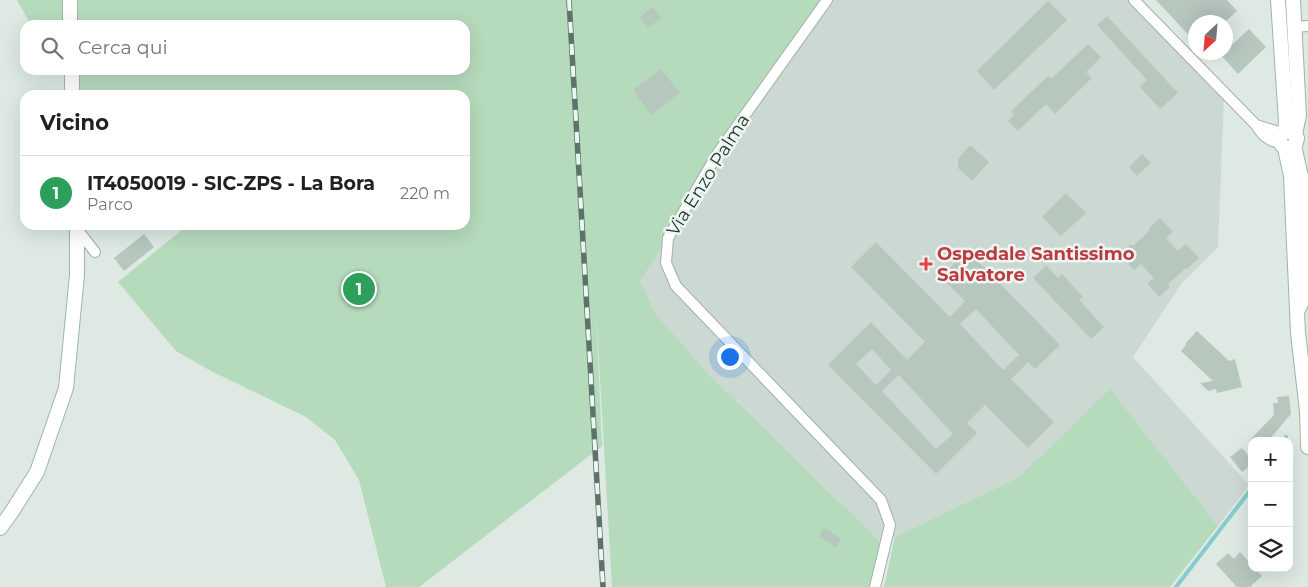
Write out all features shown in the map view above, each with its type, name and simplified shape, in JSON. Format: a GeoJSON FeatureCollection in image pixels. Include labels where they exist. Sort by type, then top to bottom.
{"type":"FeatureCollection","features":[{"type":"Feature","properties":{"kind":"main road"},"geometry":{"type":"LineString","coordinates":[[70,0],[70,20]]}},
{"type":"Feature","properties":{"kind":"main road"},"geometry":{"type":"LineString","coordinates":[[1278,0],[1291,176],[1298,314],[1308,408],[1308,446]]}},
{"type":"Feature","properties":{"kind":"main road"},"geometry":{"type":"LineString","coordinates":[[1293,0],[1301,27],[1299,115],[1287,139],[1301,176],[1308,278]]}},
{"type":"Feature","properties":{"kind":"main road"},"geometry":{"type":"LineString","coordinates":[[72,75],[72,90]]}},
{"type":"Feature","properties":{"kind":"main road"},"geometry":{"type":"LineString","coordinates":[[0,528],[36,472],[66,388],[77,275],[77,230]]}},
{"type":"Feature","properties":{"kind":"street","name":"Via Enzo Palma"},"geometry":{"type":"LineString","coordinates":[[827,0],[718,154],[668,238],[666,264],[676,286],[881,500],[890,525],[875,587]]}},
{"type":"Feature","properties":{"kind":"street"},"geometry":{"type":"LineString","coordinates":[[1134,0],[1256,125],[1263,136],[1271,141],[1287,139]]}},
{"type":"Feature","properties":{"kind":"street"},"geometry":{"type":"LineString","coordinates":[[79,230],[95,252]]}},
{"type":"Feature","properties":{"kind":"street"},"geometry":{"type":"LineString","coordinates":[[1298,314],[1304,304],[1303,277],[1308,278]]}},
{"type":"Feature","properties":{"kind":"shaded area","name":"Ospedale Santissimo Salvatore"},"geometry":{"type":"Polygon","coordinates":[[[827,0],[1133,0],[1224,97],[1218,247],[1182,283],[1133,357],[1248,484],[1248,486],[1218,526],[1110,390],[1019,477],[895,537],[880,542],[706,371],[656,314],[640,281],[668,238],[718,153],[827,0]]]}},
{"type":"Feature","properties":{"kind":"green space"},"geometry":{"type":"Polygon","coordinates":[[[17,0],[827,0],[776,73],[640,281],[656,314],[706,371],[880,542],[869,587],[612,587],[596,309],[602,446],[419,587],[386,587],[359,480],[335,440],[306,417],[211,371],[176,351],[118,282],[182,230],[470,230],[470,90],[70,90],[70,75],[470,75],[470,20],[28,20],[17,0]]]}},
{"type":"Feature","properties":{"kind":"green space"},"geometry":{"type":"Polygon","coordinates":[[[1110,389],[1218,526],[1170,587],[884,587],[895,537],[1019,477],[1110,389]]]}},
{"type":"Feature","properties":{"kind":"building"},"geometry":{"type":"Polygon","coordinates":[[[1156,0],[1227,0],[1237,11],[1233,15],[1188,15],[1188,34],[1156,0]]]}},
{"type":"Feature","properties":{"kind":"building"},"geometry":{"type":"Polygon","coordinates":[[[1048,1],[1067,20],[994,90],[977,71],[1048,1]]]}},
{"type":"Feature","properties":{"kind":"building"},"geometry":{"type":"Polygon","coordinates":[[[653,7],[661,18],[648,28],[640,17],[653,7]]]}},
{"type":"Feature","properties":{"kind":"building"},"geometry":{"type":"Polygon","coordinates":[[[1107,16],[1178,93],[1160,109],[1140,87],[1147,80],[1097,25],[1107,16]]]}},
{"type":"Feature","properties":{"kind":"building"},"geometry":{"type":"Polygon","coordinates":[[[1249,29],[1266,47],[1238,74],[1225,60],[1233,60],[1233,44],[1249,29]]]}},
{"type":"Feature","properties":{"kind":"building"},"geometry":{"type":"Polygon","coordinates":[[[1088,44],[1101,57],[1086,72],[1092,78],[1055,114],[1046,104],[1018,131],[1008,121],[1014,115],[1011,111],[1048,76],[1051,79],[1088,44]]]}},
{"type":"Feature","properties":{"kind":"building"},"geometry":{"type":"Polygon","coordinates":[[[661,69],[680,93],[651,115],[633,90],[661,69]]]}},
{"type":"Feature","properties":{"kind":"building"},"geometry":{"type":"Polygon","coordinates":[[[970,145],[989,162],[972,181],[958,168],[958,159],[970,145]]]}},
{"type":"Feature","properties":{"kind":"building"},"geometry":{"type":"Polygon","coordinates":[[[1142,154],[1151,163],[1137,176],[1129,167],[1142,154]]]}},
{"type":"Feature","properties":{"kind":"building"},"geometry":{"type":"Polygon","coordinates":[[[1066,193],[1086,213],[1061,236],[1042,217],[1066,193]]]}},
{"type":"Feature","properties":{"kind":"building"},"geometry":{"type":"Polygon","coordinates":[[[1160,218],[1173,232],[1166,238],[1178,251],[1186,244],[1199,258],[1168,284],[1170,287],[1159,297],[1147,283],[1154,278],[1141,264],[1134,270],[1120,254],[1131,244],[1133,246],[1160,218]]]}},
{"type":"Feature","properties":{"kind":"building"},"geometry":{"type":"Polygon","coordinates":[[[144,234],[154,247],[124,271],[114,258],[144,234]]]}},
{"type":"Feature","properties":{"kind":"building"},"geometry":{"type":"Polygon","coordinates":[[[876,242],[950,317],[965,301],[947,283],[956,274],[950,268],[958,260],[963,266],[973,256],[1060,345],[1035,369],[1028,362],[1011,379],[1054,422],[1028,448],[985,405],[967,423],[977,433],[936,474],[828,365],[871,322],[907,360],[925,342],[851,267],[876,242]],[[976,309],[960,324],[1003,370],[1019,355],[976,309]],[[872,349],[856,364],[876,385],[891,370],[872,349]],[[899,375],[882,391],[936,449],[953,434],[899,375]]]}},
{"type":"Feature","properties":{"kind":"building"},"geometry":{"type":"Polygon","coordinates":[[[1046,265],[1058,278],[1062,274],[1083,297],[1079,300],[1104,327],[1091,339],[1033,278],[1046,265]]]}},
{"type":"Feature","properties":{"kind":"building"},"geometry":{"type":"Polygon","coordinates":[[[1197,331],[1229,361],[1235,359],[1242,387],[1217,393],[1216,389],[1208,391],[1200,383],[1213,381],[1181,351],[1197,331]]]}},
{"type":"Feature","properties":{"kind":"building"},"geometry":{"type":"Polygon","coordinates":[[[1289,396],[1291,414],[1271,437],[1253,437],[1274,415],[1273,403],[1278,403],[1277,397],[1289,396]]]}},
{"type":"Feature","properties":{"kind":"building"},"geometry":{"type":"Polygon","coordinates":[[[1242,448],[1248,455],[1248,467],[1242,472],[1230,457],[1242,448]]]}},
{"type":"Feature","properties":{"kind":"building"},"geometry":{"type":"Polygon","coordinates":[[[824,528],[841,539],[836,548],[819,536],[824,528]]]}},
{"type":"Feature","properties":{"kind":"building"},"geometry":{"type":"Polygon","coordinates":[[[1240,552],[1248,561],[1248,572],[1258,572],[1262,576],[1250,587],[1237,587],[1216,564],[1228,553],[1234,559],[1240,552]]]}},
{"type":"Feature","properties":{"kind":"waterway"},"geometry":{"type":"LineString","coordinates":[[1176,587],[1248,493]]}},
{"type":"Feature","properties":{"kind":"railway"},"geometry":{"type":"LineString","coordinates":[[569,0],[603,587]]}},
{"type":"Feature","properties":{"kind":"place","name":"Ospedale Santissimo Salvatore"},"geometry":{"type":"Point","coordinates":[926,264]}},
{"type":"Feature","properties":{"kind":"place","name":"IT4050019 - SIC-ZPS - La Bora"},"geometry":{"type":"Point","coordinates":[359,289]}}]}
